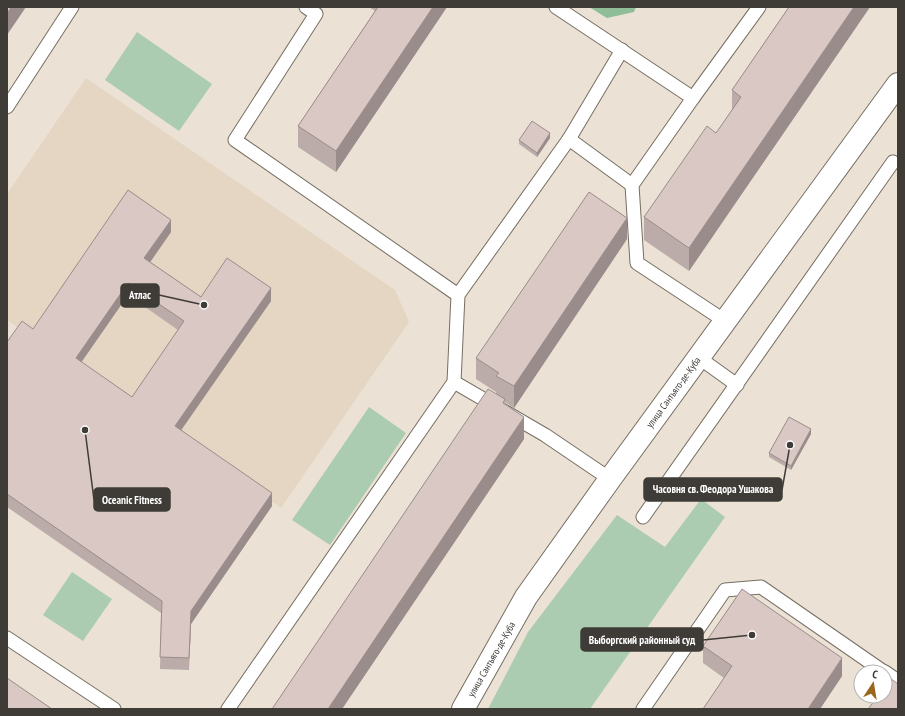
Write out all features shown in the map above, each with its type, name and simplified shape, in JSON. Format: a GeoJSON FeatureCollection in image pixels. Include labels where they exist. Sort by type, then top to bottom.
{"type":"FeatureCollection","features":[{"type":"Feature","properties":{"kind":"street","name":"улица Сантьяго-де-Куба"},"geometry":{"type":"LineString","coordinates":[[463,709],[526,598],[610,479],[898,84]]}},
{"type":"Feature","properties":{"kind":"lane"},"geometry":{"type":"LineString","coordinates":[[7,106],[72,7]]}},
{"type":"Feature","properties":{"kind":"lane"},"geometry":{"type":"LineString","coordinates":[[306,7],[316,14],[235,140],[458,295]]}},
{"type":"Feature","properties":{"kind":"lane"},"geometry":{"type":"LineString","coordinates":[[556,7],[693,98]]}},
{"type":"Feature","properties":{"kind":"lane"},"geometry":{"type":"LineString","coordinates":[[725,321],[637,263],[632,185],[759,7]]}},
{"type":"Feature","properties":{"kind":"lane"},"geometry":{"type":"LineString","coordinates":[[228,709],[454,382],[458,295],[569,139],[622,50]]}},
{"type":"Feature","properties":{"kind":"lane"},"geometry":{"type":"LineString","coordinates":[[569,139],[632,185]]}},
{"type":"Feature","properties":{"kind":"lane"},"geometry":{"type":"LineString","coordinates":[[643,517],[893,162]]}},
{"type":"Feature","properties":{"kind":"lane"},"geometry":{"type":"LineString","coordinates":[[698,358],[737,384]]}},
{"type":"Feature","properties":{"kind":"lane"},"geometry":{"type":"LineString","coordinates":[[454,382],[544,435],[610,479]]}},
{"type":"Feature","properties":{"kind":"lane"},"geometry":{"type":"LineString","coordinates":[[643,709],[725,590],[761,587],[873,664]]}},
{"type":"Feature","properties":{"kind":"lane"},"geometry":{"type":"LineString","coordinates":[[7,638],[114,709]]}},
{"type":"Feature","properties":{"kind":"shaded area"},"geometry":{"type":"Polygon","coordinates":[[[86,78],[395,290],[409,322],[281,508],[7,320],[7,194],[86,78]]]}},
{"type":"Feature","properties":{"kind":"green space"},"geometry":{"type":"Polygon","coordinates":[[[589,7],[636,7],[634,12],[607,18],[589,7]]]}},
{"type":"Feature","properties":{"kind":"green space"},"geometry":{"type":"Polygon","coordinates":[[[137,32],[212,84],[179,131],[105,80],[137,32]]]}},
{"type":"Feature","properties":{"kind":"green space"},"geometry":{"type":"Polygon","coordinates":[[[369,407],[406,433],[330,545],[292,520],[369,407]]]}},
{"type":"Feature","properties":{"kind":"green space"},"geometry":{"type":"Polygon","coordinates":[[[701,499],[725,517],[590,709],[488,709],[528,632],[617,515],[665,547],[701,499]]]}},
{"type":"Feature","properties":{"kind":"green space"},"geometry":{"type":"Polygon","coordinates":[[[72,572],[112,599],[83,641],[43,615],[72,572]]]}},
{"type":"Feature","properties":{"kind":"building"},"geometry":{"type":"Polygon","coordinates":[[[7,7],[11,7],[7,14],[7,7]]]}},
{"type":"Feature","properties":{"kind":"building"},"geometry":{"type":"Polygon","coordinates":[[[378,7],[433,7],[336,151],[298,126],[378,7]]]}},
{"type":"Feature","properties":{"kind":"building"},"geometry":{"type":"Polygon","coordinates":[[[789,7],[854,7],[689,248],[644,217],[707,126],[716,133],[741,97],[732,90],[789,7]]]}},
{"type":"Feature","properties":{"kind":"building"},"geometry":{"type":"Polygon","coordinates":[[[532,121],[550,133],[537,153],[519,140],[532,121]]]}},
{"type":"Feature","properties":{"kind":"building"},"geometry":{"type":"Polygon","coordinates":[[[128,190],[171,220],[144,258],[201,297],[227,258],[271,288],[175,426],[272,493],[191,611],[189,658],[160,657],[162,601],[7,494],[7,342],[22,321],[33,329],[128,190]],[[128,283],[76,358],[132,397],[184,321],[128,283]]]}},
{"type":"Feature","properties":{"kind":"building"},"geometry":{"type":"Polygon","coordinates":[[[589,192],[627,218],[514,386],[496,376],[499,373],[476,358],[589,192]]]}},
{"type":"Feature","properties":{"kind":"building"},"geometry":{"type":"Polygon","coordinates":[[[488,389],[505,399],[503,403],[524,417],[328,709],[272,709],[488,389]]]}},
{"type":"Feature","properties":{"kind":"building"},"geometry":{"type":"Polygon","coordinates":[[[789,417],[811,429],[791,466],[769,453],[789,417]]]}},
{"type":"Feature","properties":{"kind":"building"},"geometry":{"type":"Polygon","coordinates":[[[742,589],[842,658],[808,709],[703,709],[732,666],[703,646],[742,589]]]}},
{"type":"Feature","properties":{"kind":"building"},"geometry":{"type":"Polygon","coordinates":[[[7,678],[52,709],[7,709],[7,678]]]}},
{"type":"Feature","properties":{"kind":"building"},"geometry":{"type":"Polygon","coordinates":[[[893,680],[898,684],[898,709],[868,709],[872,704],[893,704],[893,680]]]}},
{"type":"Feature","properties":{"kind":"place","name":"Атлас"},"geometry":{"type":"Point","coordinates":[204,305]}},
{"type":"Feature","properties":{"kind":"place","name":"Oceanic Fitness"},"geometry":{"type":"Point","coordinates":[85,430]}},
{"type":"Feature","properties":{"kind":"place","name":"Часовня св. Феодора Ушакова"},"geometry":{"type":"Point","coordinates":[790,445]}},
{"type":"Feature","properties":{"kind":"place","name":"Выборгский районный суд"},"geometry":{"type":"Point","coordinates":[752,635]}}]}
